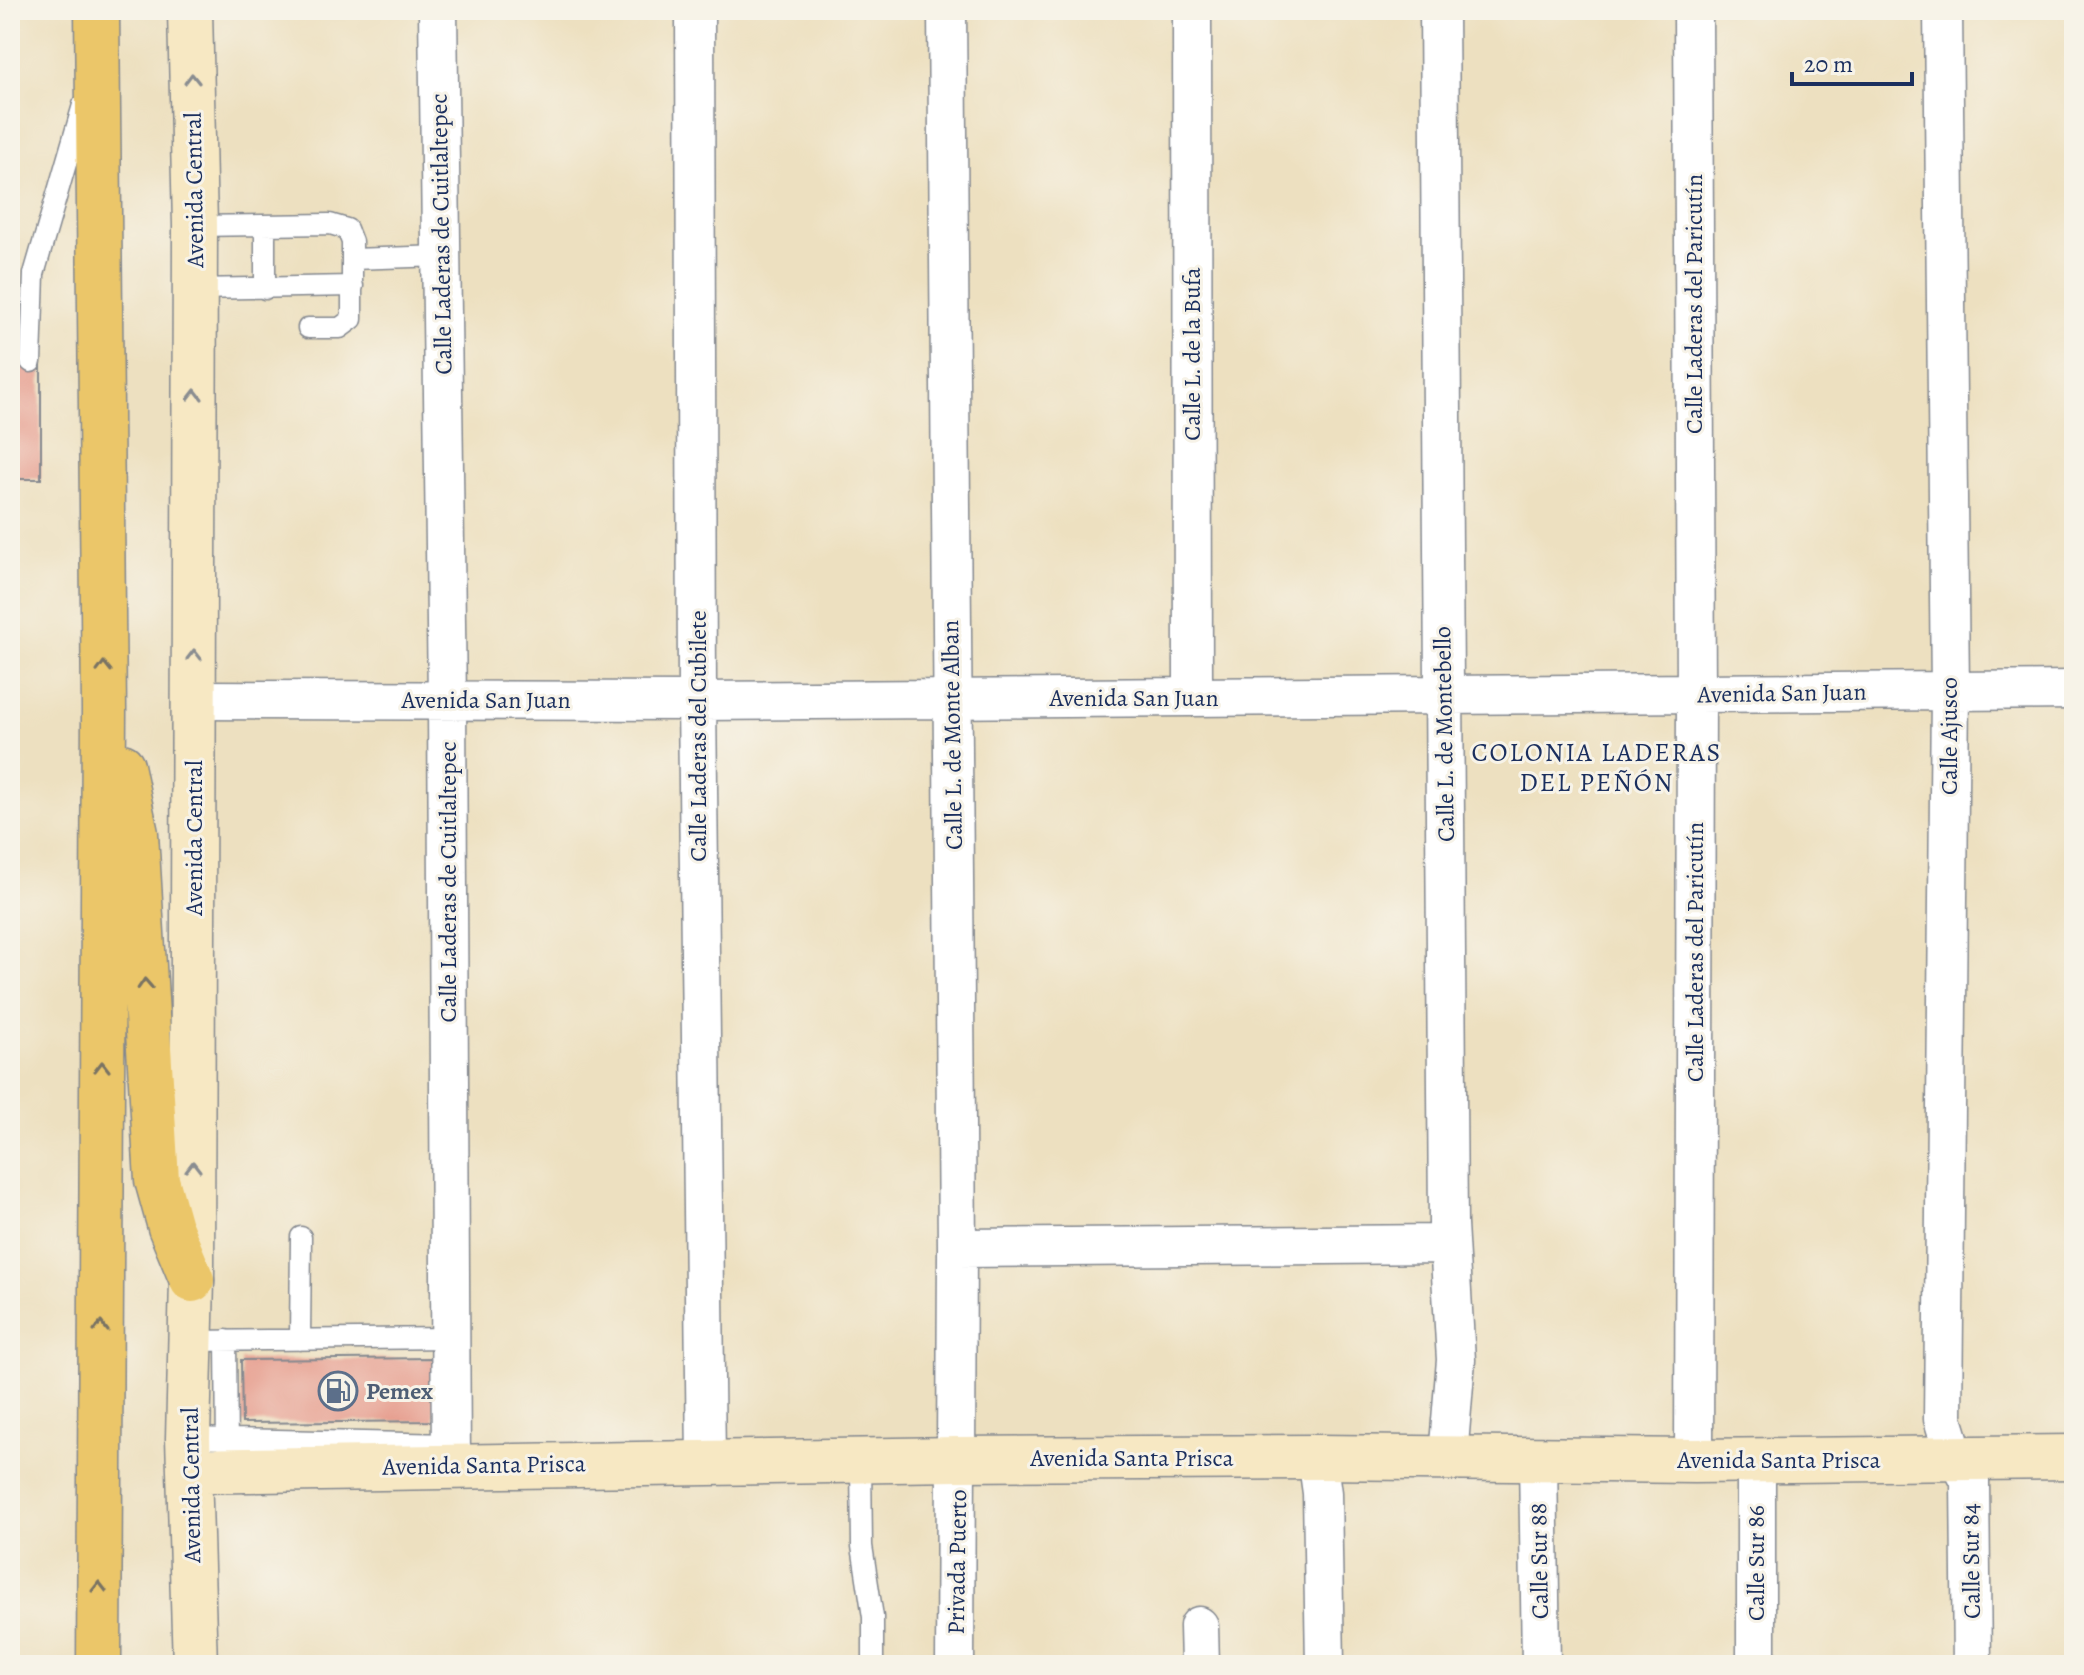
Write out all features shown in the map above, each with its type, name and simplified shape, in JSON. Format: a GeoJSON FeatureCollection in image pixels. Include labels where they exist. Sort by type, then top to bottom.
{"type":"FeatureCollection","features":[{"type":"Feature","properties":{"kind":"highway"},"geometry":{"type":"LineString","coordinates":[[97,10],[104,710],[99,1665]]}},
{"type":"Feature","properties":{"kind":"highway"},"geometry":{"type":"LineString","coordinates":[[104,710],[121,760],[136,834],[157,1180],[170,1227],[192,1280]]}},
{"type":"Feature","properties":{"kind":"street","name":"Avenida Central"},"geometry":{"type":"LineString","coordinates":[[190,10],[195,226],[192,1280],[208,1340],[208,1455],[195,1665]]}},
{"type":"Feature","properties":{"kind":"street","name":"Calle Laderas de Cuitlaltepec"},"geometry":{"type":"LineString","coordinates":[[438,10],[447,700],[450,1455]]}},
{"type":"Feature","properties":{"kind":"street","name":"Calle Laderas del Cubilete"},"geometry":{"type":"LineString","coordinates":[[695,10],[697,701],[706,1462]]}},
{"type":"Feature","properties":{"kind":"street","name":"Calle L. de Monte Alban"},"geometry":{"type":"LineString","coordinates":[[947,10],[957,1459]]}},
{"type":"Feature","properties":{"kind":"street","name":"Calle L. de la Bufa"},"geometry":{"type":"LineString","coordinates":[[1192,10],[1193,697]]}},
{"type":"Feature","properties":{"kind":"street","name":"Calle L. de Montebello"},"geometry":{"type":"LineString","coordinates":[[1439,10],[1449,1244],[1456,1360],[1448,1457]]}},
{"type":"Feature","properties":{"kind":"street","name":"Calle Laderas del Paricutín"},"geometry":{"type":"LineString","coordinates":[[1693,10],[1696,694],[1694,1461]]}},
{"type":"Feature","properties":{"kind":"street","name":"Calle Ajusco"},"geometry":{"type":"LineString","coordinates":[[1943,10],[1950,691],[1943,1419],[1959,1459]]}},
{"type":"Feature","properties":{"kind":"street","name":"Avenida San Juan"},"geometry":{"type":"LineString","coordinates":[[194,700],[697,701],[2074,690]]}},
{"type":"Feature","properties":{"kind":"street"},"geometry":{"type":"LineString","coordinates":[[957,1248],[1449,1244]]}},
{"type":"Feature","properties":{"kind":"street","name":"Avenida Santa Prisca"},"geometry":{"type":"LineString","coordinates":[[208,1455],[450,1455],[706,1462],[1317,1457],[1756,1461],[2074,1457]]}},
{"type":"Feature","properties":{"kind":"street"},"geometry":{"type":"LineString","coordinates":[[1317,1457],[1322,1493],[1325,1665]]}},
{"type":"Feature","properties":{"kind":"street","name":"Calle Sur 88"},"geometry":{"type":"LineString","coordinates":[[1538,1458],[1541,1665]]}},
{"type":"Feature","properties":{"kind":"street","name":"Privada Puerto"},"geometry":{"type":"LineString","coordinates":[[955,1665],[957,1459]]}},
{"type":"Feature","properties":{"kind":"street","name":"Calle Sur 84"},"geometry":{"type":"LineString","coordinates":[[1959,1459],[1970,1491],[1972,1665]]}},
{"type":"Feature","properties":{"kind":"street","name":"Calle Sur 86"},"geometry":{"type":"LineString","coordinates":[[1756,1461],[1756,1665]]}},
{"type":"Feature","properties":{"kind":"street"},"geometry":{"type":"LineString","coordinates":[[1199,1626],[1200,1665]]}},
{"type":"Feature","properties":{"kind":"lane"},"geometry":{"type":"LineString","coordinates":[[31,362],[34,274],[97,55]]}},
{"type":"Feature","properties":{"kind":"lane"},"geometry":{"type":"LineString","coordinates":[[265,225],[265,289]]}},
{"type":"Feature","properties":{"kind":"lane"},"geometry":{"type":"LineString","coordinates":[[195,226],[342,226],[350,234],[352,259],[349,324],[340,328],[308,328]]}},
{"type":"Feature","properties":{"kind":"lane"},"geometry":{"type":"LineString","coordinates":[[352,259],[442,256]]}},
{"type":"Feature","properties":{"kind":"lane"},"geometry":{"type":"LineString","coordinates":[[195,289],[353,286]]}},
{"type":"Feature","properties":{"kind":"lane"},"geometry":{"type":"LineString","coordinates":[[300,1340],[301,1237]]}},
{"type":"Feature","properties":{"kind":"lane"},"geometry":{"type":"LineString","coordinates":[[208,1340],[450,1338]]}},
{"type":"Feature","properties":{"kind":"lane"},"geometry":{"type":"LineString","coordinates":[[861,1461],[862,1546],[873,1617],[873,1665]]}},
{"type":"Feature","properties":{"kind":"building"},"geometry":{"type":"Polygon","coordinates":[[[10,362],[41,362],[41,479],[10,479],[10,362]]]}},
{"type":"Feature","properties":{"kind":"building","name":"Pemex"},"geometry":{"type":"Polygon","coordinates":[[[434,1358],[434,1421],[242,1423],[241,1360],[434,1358]]]}},
{"type":"Feature","properties":{"kind":"place","name":"Pemex"},"geometry":{"type":"Point","coordinates":[338,1391]}},
{"type":"Feature","properties":{"kind":"district","name":"COLONIA LADERAS DEL PEÑÓN"},"geometry":{"type":"Point","coordinates":[1597,767]}}]}
